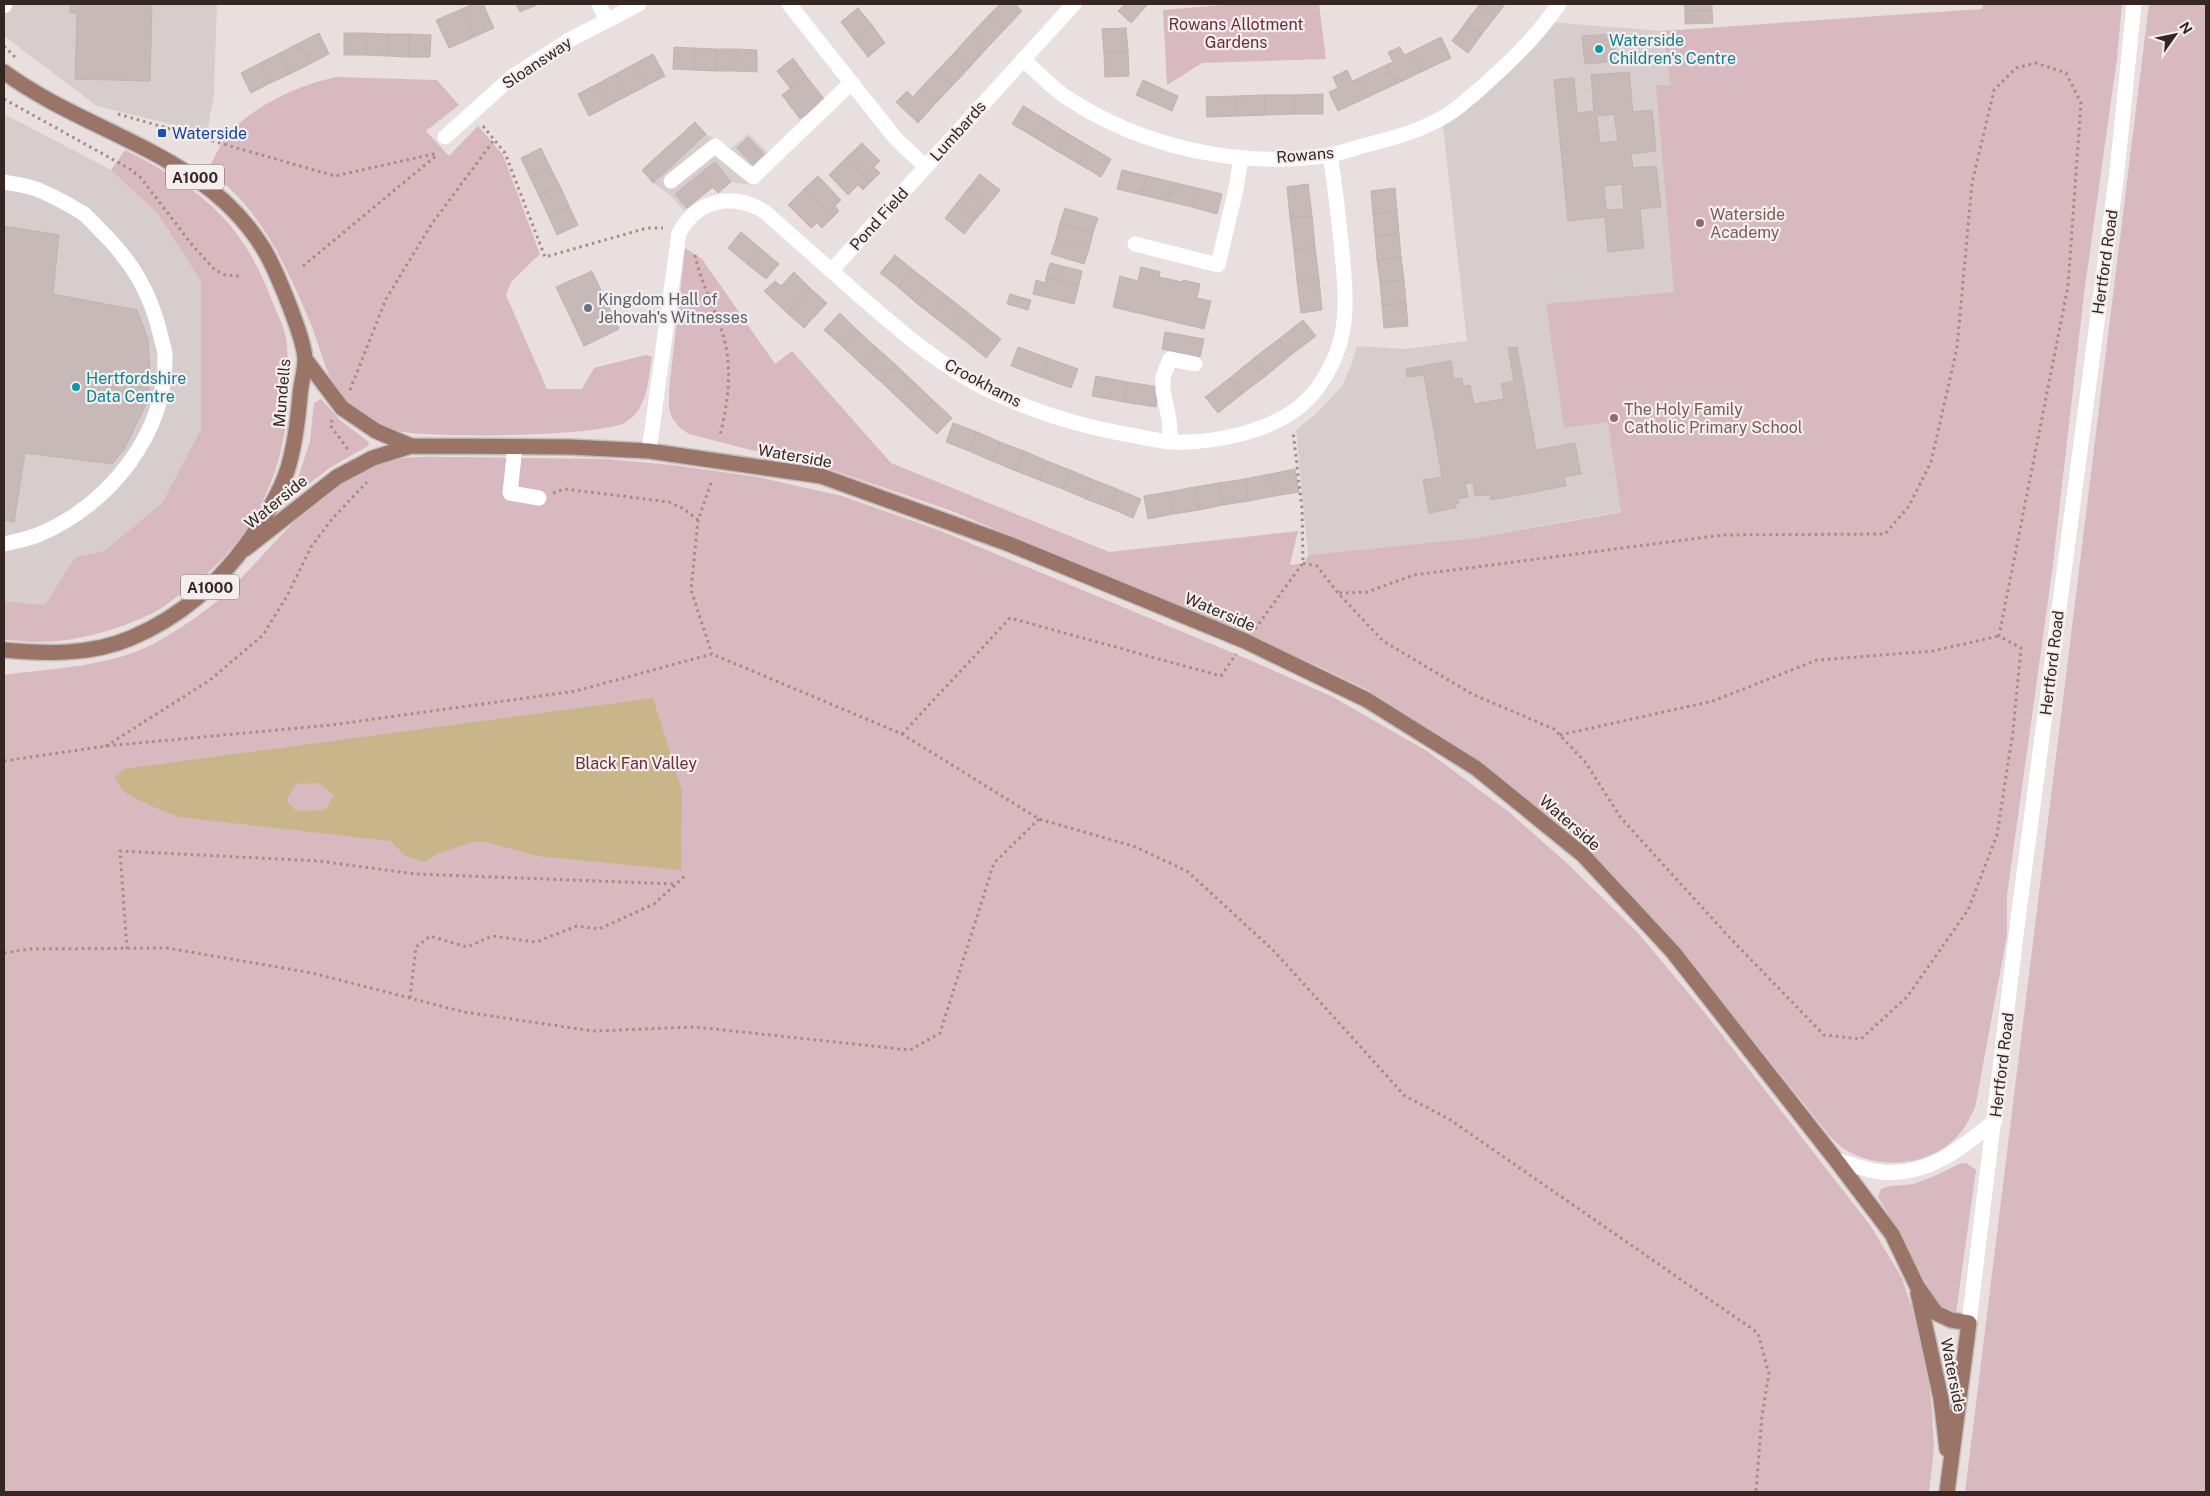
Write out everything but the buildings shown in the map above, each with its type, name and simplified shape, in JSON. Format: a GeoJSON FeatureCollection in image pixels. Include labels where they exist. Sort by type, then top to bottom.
{"type":"FeatureCollection","features":[{"type":"Feature","properties":{"kind":"main road","name":"Mundells"},"geometry":{"type":"LineString","coordinates":[[4,72],[37,94],[75,115],[132,140],[201,180],[231,208],[249,229],[266,255],[300,337],[305,359],[296,436],[287,470],[273,502],[245,550],[226,573],[202,595],[167,620],[130,639],[98,648],[55,652],[6,652]]}},
{"type":"Feature","properties":{"kind":"main road","name":"Waterside"},"geometry":{"type":"LineString","coordinates":[[305,359],[342,408],[376,431],[411,446]]}},
{"type":"Feature","properties":{"kind":"main road","name":"Waterside"},"geometry":{"type":"LineString","coordinates":[[245,550],[323,487],[358,464],[411,446],[570,447],[649,451],[820,476],[1009,544],[1245,641],[1367,700],[1476,768],[1583,856],[1673,952],[1836,1160],[1892,1234],[1917,1286],[1936,1313],[1951,1320],[1969,1323]]}},
{"type":"Feature","properties":{"kind":"main road","name":"Waterside"},"geometry":{"type":"LineString","coordinates":[[1917,1286],[1941,1399],[1950,1472]]}},
{"type":"Feature","properties":{"kind":"main road"},"geometry":{"type":"LineString","coordinates":[[1947,1492],[1969,1323]]}},
{"type":"Feature","properties":{"kind":"street"},"geometry":{"type":"LineString","coordinates":[[598,4],[606,19]]}},
{"type":"Feature","properties":{"kind":"street","name":"Sloansway"},"geometry":{"type":"LineString","coordinates":[[445,137],[513,76],[606,19],[639,4]]}},
{"type":"Feature","properties":{"kind":"street","name":"Lumbards"},"geometry":{"type":"LineString","coordinates":[[789,4],[896,139],[926,167],[1074,4]]}},
{"type":"Feature","properties":{"kind":"street","name":"Rowans"},"geometry":{"type":"LineString","coordinates":[[1023,59],[1065,96],[1131,132],[1180,148],[1241,158],[1290,158],[1330,155],[1392,139],[1420,129],[1448,115],[1520,54],[1559,4]]}},
{"type":"Feature","properties":{"kind":"street","name":"Hertford Road"},"geometry":{"type":"LineString","coordinates":[[1969,1323],[2019,911],[2116,172],[2134,4]]}},
{"type":"Feature","properties":{"kind":"street"},"geometry":{"type":"LineString","coordinates":[[671,181],[715,146],[753,177],[851,83]]}},
{"type":"Feature","properties":{"kind":"street","name":"Crookhams"},"geometry":{"type":"LineString","coordinates":[[679,232],[685,222],[704,206],[729,201],[744,202],[765,212],[902,332],[946,365],[982,387],[1032,409],[1071,422],[1119,433],[1171,442],[1220,438],[1249,432],[1290,414],[1307,400],[1322,382],[1340,342],[1345,304],[1345,283],[1336,185],[1330,155]]}},
{"type":"Feature","properties":{"kind":"street"},"geometry":{"type":"LineString","coordinates":[[1135,244],[1218,265],[1236,189],[1241,158]]}},
{"type":"Feature","properties":{"kind":"street","name":"Pond Field"},"geometry":{"type":"LineString","coordinates":[[831,271],[926,167]]}},
{"type":"Feature","properties":{"kind":"street"},"geometry":{"type":"LineString","coordinates":[[4,182],[34,188],[84,215],[119,249],[143,283],[157,319],[165,354],[162,390],[153,421],[141,446],[114,483],[89,506],[66,522],[39,535],[4,544]]}},
{"type":"Feature","properties":{"kind":"street"},"geometry":{"type":"LineString","coordinates":[[649,451],[679,232]]}},
{"type":"Feature","properties":{"kind":"street"},"geometry":{"type":"LineString","coordinates":[[1171,442],[1169,419],[1163,391],[1163,377],[1170,359],[1195,364]]}},
{"type":"Feature","properties":{"kind":"street"},"geometry":{"type":"LineString","coordinates":[[515,447],[510,494],[539,498]]}},
{"type":"Feature","properties":{"kind":"street"},"geometry":{"type":"LineString","coordinates":[[1836,1160],[1881,1172],[1912,1172],[1940,1162],[1995,1121]]}},
{"type":"Feature","properties":{"kind":"path"},"geometry":{"type":"LineString","coordinates":[[4,46],[20,62]]}},
{"type":"Feature","properties":{"kind":"path"},"geometry":{"type":"LineString","coordinates":[[1338,593],[1367,592],[1414,575],[1722,534],[1886,534],[1909,506],[1932,462],[1957,348],[1972,183],[1994,90],[2016,68],[2036,64],[2066,73],[2081,103],[2068,286],[1999,636]]}},
{"type":"Feature","properties":{"kind":"path"},"geometry":{"type":"LineString","coordinates":[[4,99],[130,169],[141,178],[193,246],[215,270],[225,275],[239,276]]}},
{"type":"Feature","properties":{"kind":"path"},"geometry":{"type":"LineString","coordinates":[[113,112],[162,128],[335,176],[439,153]]}},
{"type":"Feature","properties":{"kind":"path"},"geometry":{"type":"LineString","coordinates":[[471,112],[505,153],[545,256],[647,228],[659,227],[679,232]]}},
{"type":"Feature","properties":{"kind":"path"},"geometry":{"type":"LineString","coordinates":[[303,266],[443,150],[445,137]]}},
{"type":"Feature","properties":{"kind":"path"},"geometry":{"type":"LineString","coordinates":[[106,746],[210,680],[263,635],[287,596],[311,546],[332,519],[368,479],[330,425],[332,416],[342,408],[360,369],[386,299],[431,225],[494,140]]}},
{"type":"Feature","properties":{"kind":"path"},"geometry":{"type":"LineString","coordinates":[[694,254],[724,336],[729,369],[727,405],[720,435]]}},
{"type":"Feature","properties":{"kind":"path"},"geometry":{"type":"LineString","coordinates":[[902,734],[1010,618],[1220,676],[1303,563],[1302,509],[1290,414]]}},
{"type":"Feature","properties":{"kind":"path"},"geometry":{"type":"LineString","coordinates":[[711,483],[698,520],[691,590],[712,654]]}},
{"type":"Feature","properties":{"kind":"path"},"geometry":{"type":"LineString","coordinates":[[539,498],[565,489],[669,502],[684,509],[698,520]]}},
{"type":"Feature","properties":{"kind":"path"},"geometry":{"type":"LineString","coordinates":[[1303,563],[1317,566],[1338,593],[1383,640],[1472,694],[1554,729],[1559,735],[1586,763],[1621,818],[1730,938],[1824,1035],[1861,1039],[1907,997],[1968,910],[1997,835],[2013,731],[2021,648],[1999,636],[1933,651],[1817,660],[1713,701],[1559,735]]}},
{"type":"Feature","properties":{"kind":"path"},"geometry":{"type":"LineString","coordinates":[[4,762],[106,746],[331,725],[576,691],[712,654],[902,734],[1039,820],[1133,846],[1187,871],[1273,950],[1404,1096],[1449,1119],[1758,1333],[1768,1374],[1762,1415],[1756,1492]]}},
{"type":"Feature","properties":{"kind":"path"},"geometry":{"type":"LineString","coordinates":[[4,953],[30,949],[167,948],[312,973],[464,1012],[593,1031],[695,1027],[910,1050],[940,1033],[994,863],[1039,820]]}},
{"type":"Feature","properties":{"kind":"path"},"geometry":{"type":"LineString","coordinates":[[127,949],[120,851],[320,861],[415,874],[676,884]]}},
{"type":"Feature","properties":{"kind":"path"},"geometry":{"type":"LineString","coordinates":[[410,998],[416,947],[430,936],[467,947],[492,936],[536,942],[577,926],[599,929],[654,904],[687,874]]}},
{"type":"Feature","properties":{"kind":"shaded area"},"geometry":{"type":"Polygon","coordinates":[[[4,4],[217,4],[214,94],[207,133],[97,106],[4,36],[4,4]]]}},
{"type":"Feature","properties":{"kind":"shaded area"},"geometry":{"type":"Polygon","coordinates":[[[1968,10],[1622,511],[1476,538],[1308,555],[1296,430],[1317,413],[1342,386],[1357,346],[1406,349],[1467,341],[1442,117],[1547,22],[1663,31],[1968,10]]]}},
{"type":"Feature","properties":{"kind":"shaded area"},"geometry":{"type":"Polygon","coordinates":[[[4,114],[111,170],[158,214],[201,282],[201,429],[162,503],[104,551],[75,557],[45,605],[4,601],[4,114]]]}},
{"type":"Feature","properties":{"kind":"shaded area"},"geometry":{"type":"Polygon","coordinates":[[[695,122],[706,134],[731,148],[749,134],[778,163],[754,185],[731,182],[718,193],[712,187],[684,211],[671,196],[653,183],[642,170],[695,122]]]}},
{"type":"Feature","properties":{"kind":"shaded area"},"geometry":{"type":"Polygon","coordinates":[[[653,698],[682,791],[681,870],[537,856],[486,842],[472,842],[437,854],[424,862],[404,855],[391,841],[179,817],[124,792],[115,778],[123,769],[653,698]],[[319,783],[296,784],[286,800],[296,811],[325,810],[334,795],[319,783]]]}},
{"type":"Feature","properties":{"kind":"green space","name":"Rowans Allotment Gardens"},"geometry":{"type":"Polygon","coordinates":[[[1234,4],[1319,4],[1326,59],[1202,63],[1167,85],[1163,10],[1234,4]]]}},
{"type":"Feature","properties":{"kind":"green space"},"geometry":{"type":"Polygon","coordinates":[[[1983,4],[2122,4],[2117,58],[2084,294],[2052,572],[2007,895],[2007,935],[1975,1108],[1963,1129],[1950,1144],[1936,1153],[1921,1159],[1889,1163],[1873,1161],[1858,1156],[1840,1146],[1829,1135],[1676,944],[1613,876],[1567,831],[1499,776],[1440,735],[1368,690],[1312,663],[952,511],[806,461],[751,450],[689,434],[680,428],[672,418],[669,408],[669,390],[685,248],[702,259],[775,364],[792,351],[891,463],[1109,552],[1298,531],[1290,565],[1305,563],[1308,555],[1476,538],[1621,512],[1608,422],[1564,428],[1546,304],[1674,292],[1656,85],[1671,85],[1663,31],[1982,9],[1983,4]]]}},
{"type":"Feature","properties":{"kind":"green space"},"geometry":{"type":"Polygon","coordinates":[[[2149,4],[2206,4],[2206,1492],[1965,1492],[2149,4]]]}},
{"type":"Feature","properties":{"kind":"green space"},"geometry":{"type":"Polygon","coordinates":[[[336,77],[437,80],[459,105],[426,131],[449,156],[478,126],[503,155],[540,254],[511,282],[506,295],[547,389],[582,389],[594,368],[646,355],[652,357],[648,384],[643,402],[633,416],[626,422],[610,427],[584,431],[512,435],[411,433],[393,430],[375,423],[352,407],[340,394],[329,374],[303,305],[271,241],[239,198],[208,169],[230,132],[253,112],[279,97],[307,85],[336,77]]]}},
{"type":"Feature","properties":{"kind":"green space"},"geometry":{"type":"Polygon","coordinates":[[[125,150],[167,173],[206,201],[236,233],[260,272],[282,325],[287,346],[288,402],[284,435],[277,466],[265,496],[250,523],[231,549],[209,572],[159,610],[124,625],[96,634],[67,640],[38,642],[4,640],[4,601],[45,605],[75,557],[104,551],[162,503],[201,429],[201,282],[158,214],[111,170],[125,150]]]}},
{"type":"Feature","properties":{"kind":"green space"},"geometry":{"type":"Polygon","coordinates":[[[321,399],[340,420],[369,442],[368,446],[331,467],[302,487],[298,478],[310,441],[314,403],[321,399]]]}},
{"type":"Feature","properties":{"kind":"green space","name":"Black Fan Valley"},"geometry":{"type":"Polygon","coordinates":[[[422,457],[606,459],[672,465],[758,477],[842,496],[941,531],[1252,661],[1333,697],[1427,751],[1509,812],[1569,865],[1639,934],[1705,1013],[1870,1225],[1902,1278],[1924,1345],[1932,1409],[1934,1448],[1929,1492],[4,1492],[4,675],[100,662],[138,651],[155,643],[191,621],[216,602],[297,519],[338,484],[359,471],[382,462],[401,458],[422,457]]]}},
{"type":"Feature","properties":{"kind":"green space"},"geometry":{"type":"Polygon","coordinates":[[[1961,1163],[1966,1163],[1976,1170],[1956,1313],[1942,1309],[1937,1304],[1897,1228],[1878,1197],[1881,1189],[1885,1187],[1913,1184],[1961,1163]]]}},
{"type":"Feature","properties":{"kind":"place","name":"Waterside Children's Centre"},"geometry":{"type":"Point","coordinates":[1599,49]}},
{"type":"Feature","properties":{"kind":"place","name":"Waterside"},"geometry":{"type":"Point","coordinates":[162,133]}},
{"type":"Feature","properties":{"kind":"place","name":"Waterside Academy"},"geometry":{"type":"Point","coordinates":[1700,223]}},
{"type":"Feature","properties":{"kind":"place","name":"Kingdom Hall of Jehovah's Witnesses"},"geometry":{"type":"Point","coordinates":[588,308]}},
{"type":"Feature","properties":{"kind":"place","name":"Hertfordshire Data Centre"},"geometry":{"type":"Point","coordinates":[76,387]}},
{"type":"Feature","properties":{"kind":"place","name":"The Holy Family Catholic Primary School"},"geometry":{"type":"Point","coordinates":[1614,418]}}]}
